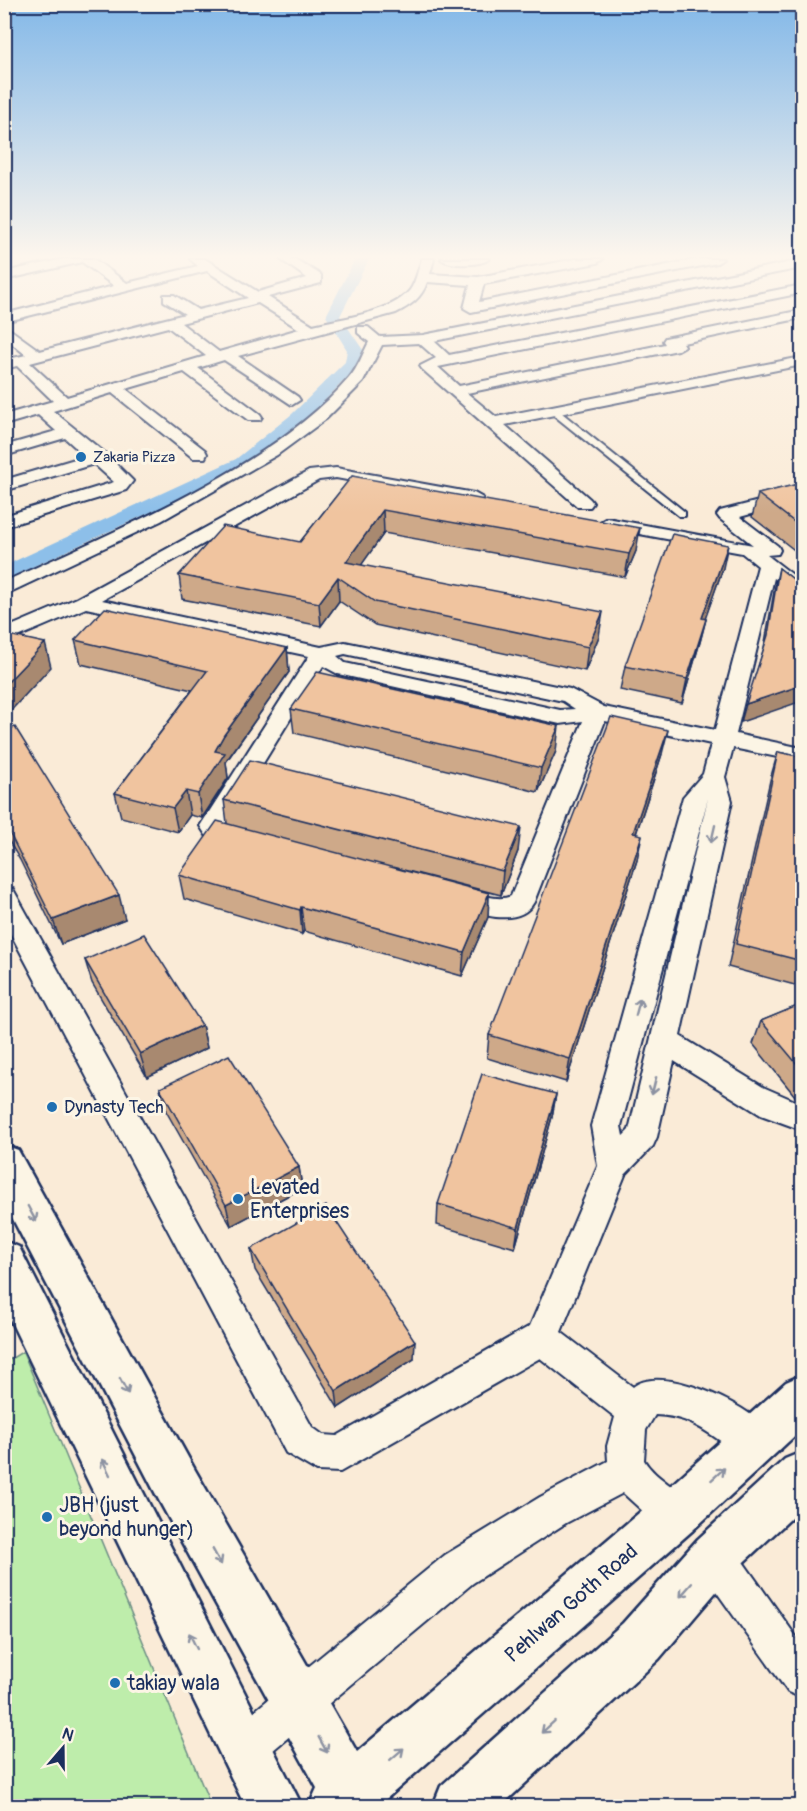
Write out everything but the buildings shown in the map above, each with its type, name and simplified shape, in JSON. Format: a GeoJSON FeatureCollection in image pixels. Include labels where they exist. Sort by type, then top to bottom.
{"type":"FeatureCollection","features":[{"type":"Feature","properties":{"kind":"street"},"geometry":{"type":"LineString","coordinates":[[22,344],[38,357]]}},
{"type":"Feature","properties":{"kind":"street"},"geometry":{"type":"LineString","coordinates":[[4,365],[89,344]]}},
{"type":"Feature","properties":{"kind":"street"},"geometry":{"type":"LineString","coordinates":[[203,344],[292,400]]}},
{"type":"Feature","properties":{"kind":"street"},"geometry":{"type":"LineString","coordinates":[[4,420],[264,344]]}},
{"type":"Feature","properties":{"kind":"street"},"geometry":{"type":"LineString","coordinates":[[4,589],[218,486],[287,441],[335,402],[372,360],[376,344]]}},
{"type":"Feature","properties":{"kind":"street"},"geometry":{"type":"LineString","coordinates":[[428,344],[446,360]]}},
{"type":"Feature","properties":{"kind":"street"},"geometry":{"type":"LineString","coordinates":[[530,344],[446,360],[427,366],[492,423],[578,510],[748,549],[802,591]]}},
{"type":"Feature","properties":{"kind":"street"},"geometry":{"type":"LineString","coordinates":[[455,391],[678,346],[675,344]]}},
{"type":"Feature","properties":{"kind":"street"},"geometry":{"type":"LineString","coordinates":[[632,355],[674,387]]}},
{"type":"Feature","properties":{"kind":"street"},"geometry":{"type":"LineString","coordinates":[[492,423],[802,360]]}},
{"type":"Feature","properties":{"kind":"street"},"geometry":{"type":"LineString","coordinates":[[20,361],[65,403]]}},
{"type":"Feature","properties":{"kind":"street"},"geometry":{"type":"LineString","coordinates":[[187,367],[254,417]]}},
{"type":"Feature","properties":{"kind":"street"},"geometry":{"type":"LineString","coordinates":[[115,387],[199,454]]}},
{"type":"Feature","properties":{"kind":"street"},"geometry":{"type":"LineString","coordinates":[[4,522],[123,483],[123,478],[41,410]]}},
{"type":"Feature","properties":{"kind":"street"},"geometry":{"type":"LineString","coordinates":[[4,451],[69,432]]}},
{"type":"Feature","properties":{"kind":"street"},"geometry":{"type":"LineString","coordinates":[[4,486],[99,457]]}},
{"type":"Feature","properties":{"kind":"street"},"geometry":{"type":"LineString","coordinates":[[4,637],[84,602],[315,475],[336,473],[489,501]]}},
{"type":"Feature","properties":{"kind":"street"},"geometry":{"type":"LineString","coordinates":[[802,495],[726,515],[802,574]]}},
{"type":"Feature","properties":{"kind":"street"},"geometry":{"type":"LineString","coordinates":[[4,896],[299,1440],[318,1453],[340,1454],[542,1338],[613,1166],[642,1137],[720,801],[714,777],[722,739],[768,563]]}},
{"type":"Feature","properties":{"kind":"street"},"geometry":{"type":"LineString","coordinates":[[84,602],[321,653],[345,648],[570,696],[597,713]]}},
{"type":"Feature","properties":{"kind":"street"},"geometry":{"type":"LineString","coordinates":[[321,653],[338,668],[560,717],[597,713],[802,755]]}},
{"type":"Feature","properties":{"kind":"street"},"geometry":{"type":"LineString","coordinates":[[264,846],[218,834],[212,826],[321,653]]}},
{"type":"Feature","properties":{"kind":"street"},"geometry":{"type":"LineString","coordinates":[[445,692],[456,672]]}},
{"type":"Feature","properties":{"kind":"street"},"geometry":{"type":"LineString","coordinates":[[436,891],[505,909],[515,908],[521,902],[597,713]]}},
{"type":"Feature","properties":{"kind":"street"},"geometry":{"type":"LineString","coordinates":[[613,1166],[606,1126],[695,797],[714,777]]}},
{"type":"Feature","properties":{"kind":"street"},"geometry":{"type":"LineString","coordinates":[[665,1041],[758,1098],[792,1116],[802,1117]]}},
{"type":"Feature","properties":{"kind":"street"},"geometry":{"type":"LineString","coordinates":[[4,1162],[177,1486],[298,1700],[344,1801]]}},
{"type":"Feature","properties":{"kind":"street"},"geometry":{"type":"LineString","coordinates":[[4,1261],[274,1806]]}},
{"type":"Feature","properties":{"kind":"street"},"geometry":{"type":"LineString","coordinates":[[542,1338],[635,1411]]}},
{"type":"Feature","properties":{"kind":"street"},"geometry":{"type":"LineString","coordinates":[[676,1513],[648,1494],[627,1471],[624,1436],[635,1411],[646,1397],[664,1396],[697,1404],[721,1416],[754,1442]]}},
{"type":"Feature","properties":{"kind":"street","name":"Pehlwan Goth Road"},"geometry":{"type":"LineString","coordinates":[[344,1801],[607,1570],[676,1513],[802,1398]]}},
{"type":"Feature","properties":{"kind":"street"},"geometry":{"type":"LineString","coordinates":[[245,1746],[459,1569],[553,1510],[627,1471]]}},
{"type":"Feature","properties":{"kind":"street"},"geometry":{"type":"LineString","coordinates":[[461,1806],[641,1641],[715,1556],[802,1476]]}},
{"type":"Feature","properties":{"kind":"street"},"geometry":{"type":"LineString","coordinates":[[715,1556],[802,1678]]}},
{"type":"Feature","properties":{"kind":"lane"},"geometry":{"type":"LineString","coordinates":[[554,411],[682,514]]}},
{"type":"Feature","properties":{"kind":"green space"},"geometry":{"type":"Polygon","coordinates":[[[22,1352],[211,1806],[5,1806],[4,1363],[22,1352]]]}},
{"type":"Feature","properties":{"kind":"waterway"},"geometry":{"type":"LineString","coordinates":[[4,574],[242,463],[298,418],[353,363],[355,350],[351,344]]}},
{"type":"Feature","properties":{"kind":"place","name":"Zakaria Pizza"},"geometry":{"type":"Point","coordinates":[81,457]}},
{"type":"Feature","properties":{"kind":"place","name":"Dynasty Tech"},"geometry":{"type":"Point","coordinates":[52,1107]}},
{"type":"Feature","properties":{"kind":"place","name":"Levated Enterprises"},"geometry":{"type":"Point","coordinates":[238,1199]}},
{"type":"Feature","properties":{"kind":"place","name":"JBH (just beyond hunger)"},"geometry":{"type":"Point","coordinates":[47,1517]}},
{"type":"Feature","properties":{"kind":"place","name":"takiay wala"},"geometry":{"type":"Point","coordinates":[115,1683]}}]}
